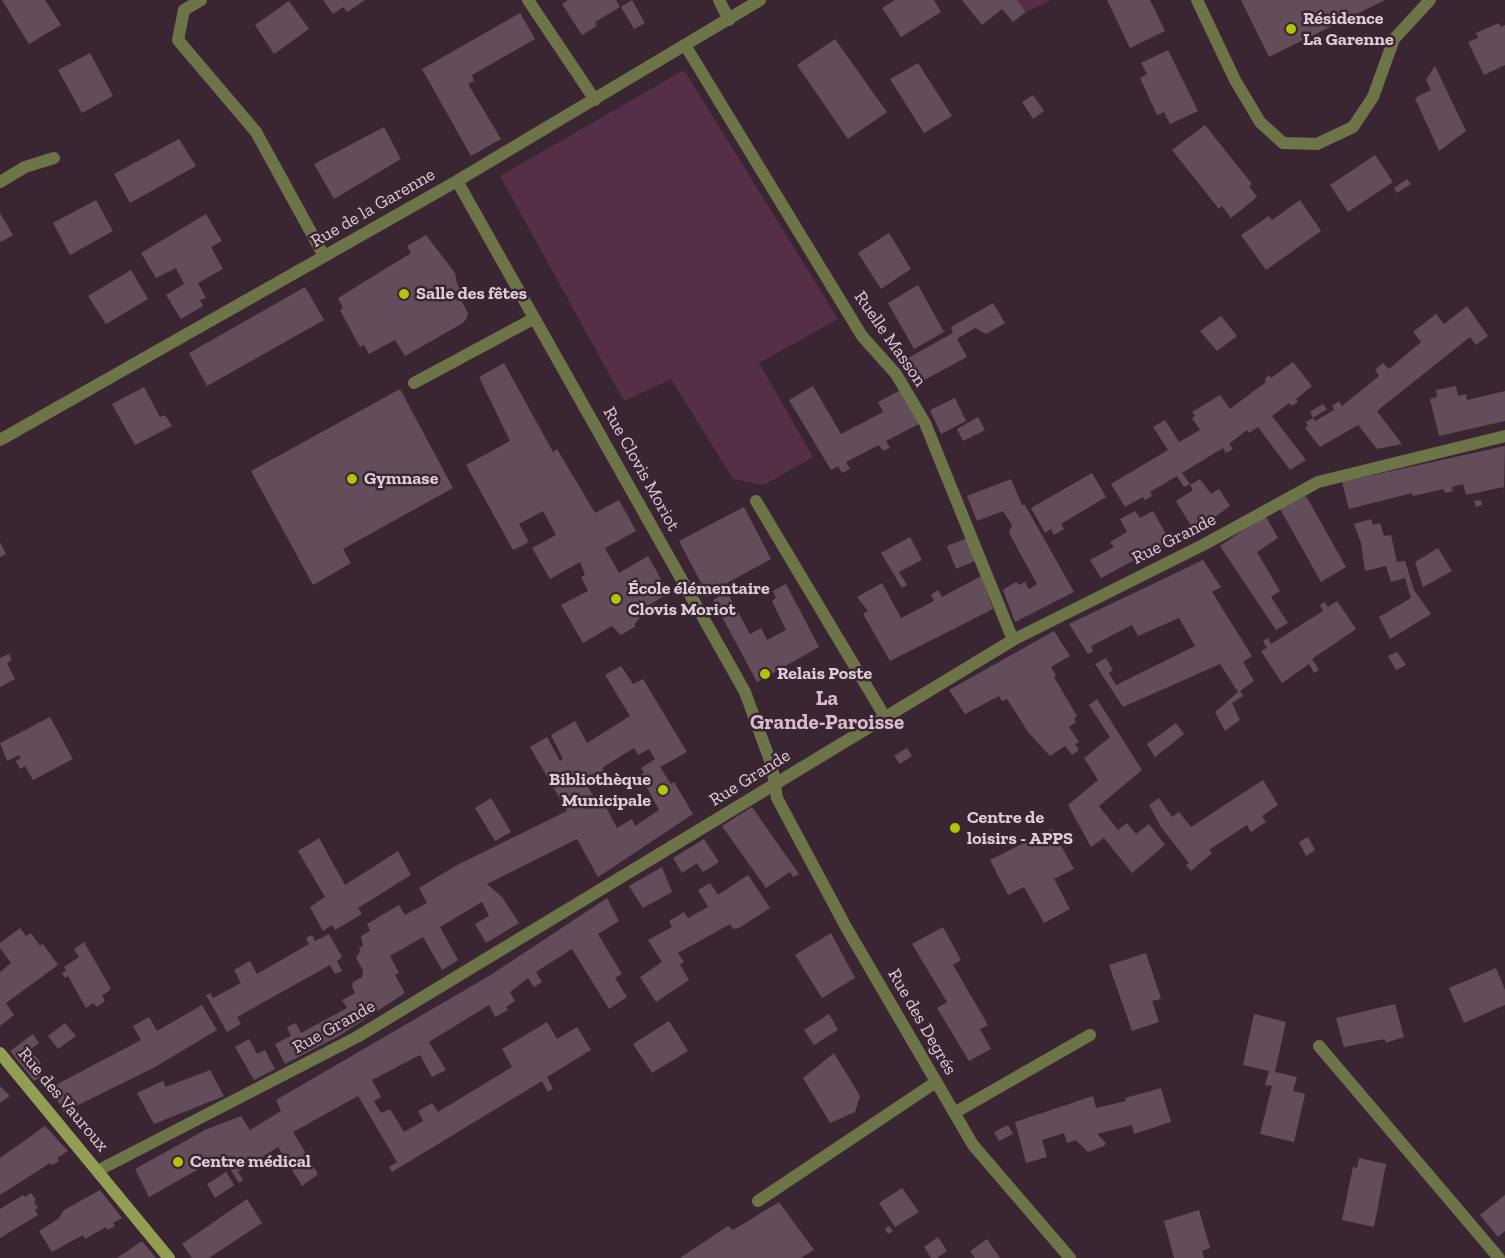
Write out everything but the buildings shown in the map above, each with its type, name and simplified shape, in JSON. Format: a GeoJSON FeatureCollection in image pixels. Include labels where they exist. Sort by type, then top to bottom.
{"type":"FeatureCollection","features":[{"type":"Feature","properties":{"kind":"street"},"geometry":{"type":"LineString","coordinates":[[201,0],[184,10],[178,40],[256,132],[324,256]]}},
{"type":"Feature","properties":{"kind":"street"},"geometry":{"type":"LineString","coordinates":[[528,0],[595,100]]}},
{"type":"Feature","properties":{"kind":"street"},"geometry":{"type":"LineString","coordinates":[[719,0],[729,20]]}},
{"type":"Feature","properties":{"kind":"street","name":"Rue de la Garenne"},"geometry":{"type":"LineString","coordinates":[[0,440],[457,181],[760,0]]}},
{"type":"Feature","properties":{"kind":"street"},"geometry":{"type":"LineString","coordinates":[[1197,0],[1235,80],[1260,122],[1283,143],[1317,144],[1353,127],[1373,97],[1395,39],[1430,0]]}},
{"type":"Feature","properties":{"kind":"street","name":"Ruelle Masson"},"geometry":{"type":"LineString","coordinates":[[685,45],[862,336],[896,374],[925,423],[1013,640]]}},
{"type":"Feature","properties":{"kind":"street"},"geometry":{"type":"LineString","coordinates":[[0,182],[25,166],[54,158]]}},
{"type":"Feature","properties":{"kind":"street","name":"Rue Clovis Moriot"},"geometry":{"type":"LineString","coordinates":[[457,181],[745,692],[772,766],[774,783]]}},
{"type":"Feature","properties":{"kind":"street"},"geometry":{"type":"LineString","coordinates":[[414,383],[533,319]]}},
{"type":"Feature","properties":{"kind":"street","name":"Rue Grande"},"geometry":{"type":"LineString","coordinates":[[99,1170],[357,1037],[1013,640],[1203,545],[1318,482],[1505,436]]}},
{"type":"Feature","properties":{"kind":"street"},"geometry":{"type":"LineString","coordinates":[[756,501],[885,717]]}},
{"type":"Feature","properties":{"kind":"street","name":"Rue des Degrés"},"geometry":{"type":"LineString","coordinates":[[774,783],[777,798],[846,927],[973,1145],[1070,1258]]}},
{"type":"Feature","properties":{"kind":"street"},"geometry":{"type":"LineString","coordinates":[[954,1113],[1089,1035]]}},
{"type":"Feature","properties":{"kind":"street"},"geometry":{"type":"LineString","coordinates":[[1319,1046],[1499,1258]]}},
{"type":"Feature","properties":{"kind":"street","name":"Rue des Vauroux"},"geometry":{"type":"LineString","coordinates":[[0,1053],[99,1170],[169,1258]]}},
{"type":"Feature","properties":{"kind":"street"},"geometry":{"type":"LineString","coordinates":[[758,1201],[936,1082]]}},
{"type":"Feature","properties":{"kind":"shaded area"},"geometry":{"type":"Polygon","coordinates":[[[1017,0],[1051,0],[1026,12],[1017,0]]]}},
{"type":"Feature","properties":{"kind":"shaded area"},"geometry":{"type":"Polygon","coordinates":[[[684,70],[838,319],[759,363],[813,457],[764,485],[733,479],[671,379],[624,401],[500,176],[684,70]]]}},
{"type":"Feature","properties":{"kind":"place","name":"Résidence La Garenne"},"geometry":{"type":"Point","coordinates":[1291,29]}},
{"type":"Feature","properties":{"kind":"place","name":"Salle des fêtes"},"geometry":{"type":"Point","coordinates":[404,294]}},
{"type":"Feature","properties":{"kind":"place","name":"Gymnase"},"geometry":{"type":"Point","coordinates":[352,479]}},
{"type":"Feature","properties":{"kind":"place","name":"École élémentaire Clovis Moriot"},"geometry":{"type":"Point","coordinates":[616,599]}},
{"type":"Feature","properties":{"kind":"place","name":"Relais Poste"},"geometry":{"type":"Point","coordinates":[765,674]}},
{"type":"Feature","properties":{"kind":"place","name":"Bibliothèque Municipale"},"geometry":{"type":"Point","coordinates":[663,790]}},
{"type":"Feature","properties":{"kind":"place","name":"Centre de loisirs - APPS"},"geometry":{"type":"Point","coordinates":[955,828]}},
{"type":"Feature","properties":{"kind":"place","name":"Centre médical"},"geometry":{"type":"Point","coordinates":[178,1162]}},
{"type":"Feature","properties":{"kind":"district","name":"La Grande-Paroisse"},"geometry":{"type":"Point","coordinates":[827,711]}}]}
